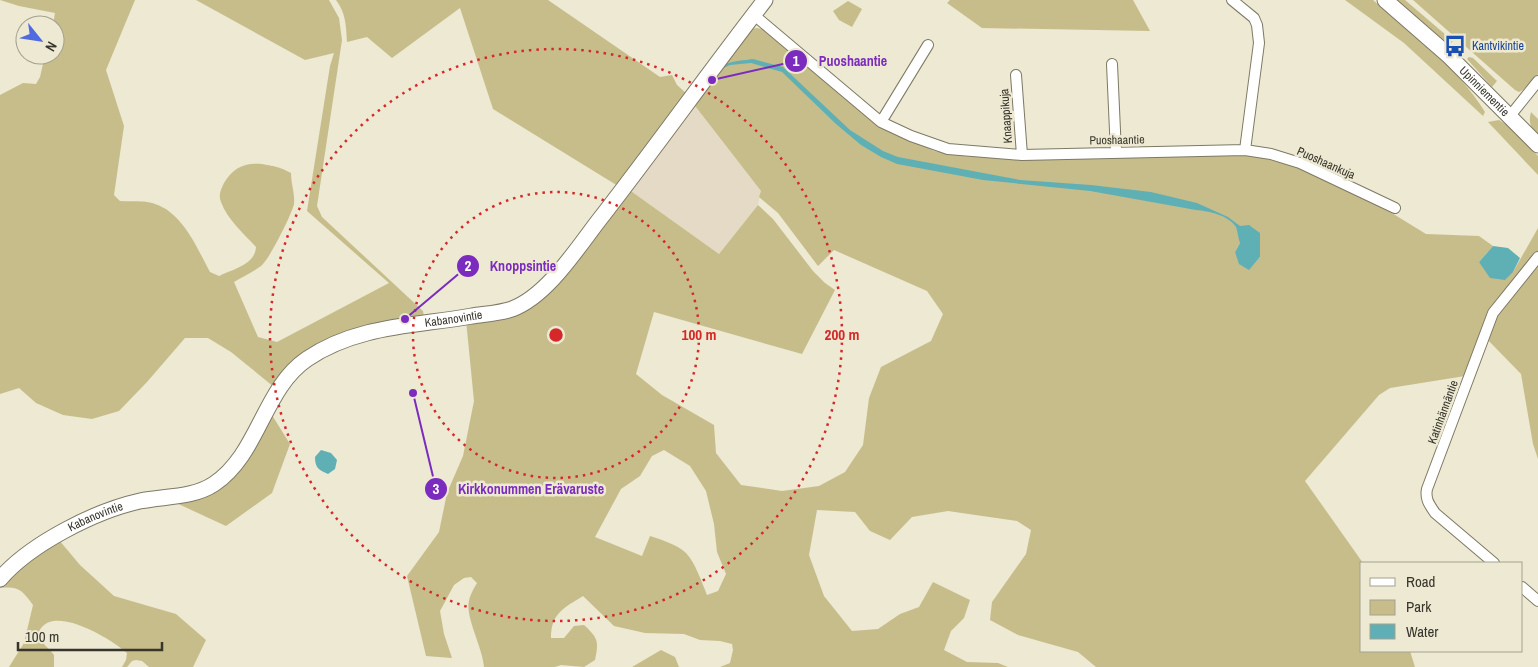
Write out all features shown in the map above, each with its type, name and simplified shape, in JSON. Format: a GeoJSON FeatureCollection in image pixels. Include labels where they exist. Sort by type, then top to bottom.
{"type":"FeatureCollection","features":[{"type":"Feature","properties":{"kind":"street","name":"Kabanovintie"},"geometry":{"type":"LineString","coordinates":[[0,579],[10,568],[40,546],[91,518],[121,506],[201,490],[214,484],[237,462],[269,406],[295,368],[330,346],[349,337],[396,326],[451,320],[513,309],[549,284],[765,0]]}},
{"type":"Feature","properties":{"kind":"street"},"geometry":{"type":"LineString","coordinates":[[1232,0],[1254,18],[1258,34],[1257,58],[1245,150]]}},
{"type":"Feature","properties":{"kind":"street","name":"Upinniementie"},"geometry":{"type":"LineString","coordinates":[[1385,0],[1448,55],[1538,145]]}},
{"type":"Feature","properties":{"kind":"street","name":"Puoshaantie"},"geometry":{"type":"LineString","coordinates":[[754,15],[881,122],[911,136],[948,149],[1022,155],[1245,150]]}},
{"type":"Feature","properties":{"kind":"street"},"geometry":{"type":"LineString","coordinates":[[881,122],[928,45]]}},
{"type":"Feature","properties":{"kind":"street"},"geometry":{"type":"LineString","coordinates":[[1112,64],[1116,152]]}},
{"type":"Feature","properties":{"kind":"street","name":"Knaappikuja"},"geometry":{"type":"LineString","coordinates":[[1016,75],[1022,155]]}},
{"type":"Feature","properties":{"kind":"street"},"geometry":{"type":"LineString","coordinates":[[1510,116],[1538,81]]}},
{"type":"Feature","properties":{"kind":"street","name":"Puoshaankuja"},"geometry":{"type":"LineString","coordinates":[[1245,150],[1271,154],[1300,163],[1395,208]]}},
{"type":"Feature","properties":{"kind":"street","name":"Katinhännäntie"},"geometry":{"type":"LineString","coordinates":[[1493,562],[1435,513],[1428,503],[1427,488],[1493,313],[1538,257]]}},
{"type":"Feature","properties":{"kind":"street"},"geometry":{"type":"LineString","coordinates":[[1523,588],[1538,601]]}},
{"type":"Feature","properties":{"kind":"shaded area"},"geometry":{"type":"Polygon","coordinates":[[[692,102],[761,191],[758,205],[719,254],[628,189],[692,102]]]}},
{"type":"Feature","properties":{"kind":"green space"},"geometry":{"type":"Polygon","coordinates":[[[0,0],[135,0],[106,70],[124,126],[114,195],[120,201],[155,204],[174,215],[188,232],[210,272],[219,276],[242,266],[255,253],[256,247],[241,232],[221,202],[220,192],[231,173],[244,165],[262,164],[274,166],[291,173],[294,204],[280,236],[261,266],[234,282],[258,337],[277,342],[389,283],[307,211],[330,66],[334,53],[305,60],[196,0],[329,0],[339,18],[342,40],[317,206],[322,217],[423,311],[424,317],[344,334],[274,387],[231,352],[208,338],[185,338],[119,411],[92,419],[63,415],[36,403],[19,388],[0,394],[0,95],[23,83],[36,84],[43,65],[65,65],[65,15],[55,15],[55,13],[0,0]]]}},
{"type":"Feature","properties":{"kind":"green space"},"geometry":{"type":"Polygon","coordinates":[[[336,0],[548,0],[660,77],[672,75],[677,85],[687,94],[618,186],[493,109],[460,8],[392,58],[367,37],[347,42],[344,15],[336,0]]]}},
{"type":"Feature","properties":{"kind":"green space"},"geometry":{"type":"Polygon","coordinates":[[[950,0],[1133,0],[1150,31],[982,28],[947,3],[950,0]]]}},
{"type":"Feature","properties":{"kind":"green space"},"geometry":{"type":"Polygon","coordinates":[[[1345,0],[1373,0],[1418,38],[1462,81],[1475,96],[1485,112],[1483,116],[1404,43],[1345,0]]]}},
{"type":"Feature","properties":{"kind":"green space"},"geometry":{"type":"Polygon","coordinates":[[[1394,0],[1405,0],[1453,41],[1450,44],[1431,33],[1394,0]]]}},
{"type":"Feature","properties":{"kind":"green space"},"geometry":{"type":"Polygon","coordinates":[[[1413,0],[1538,0],[1538,74],[1523,90],[1519,92],[1515,90],[1413,0]]]}},
{"type":"Feature","properties":{"kind":"green space"},"geometry":{"type":"Polygon","coordinates":[[[848,1],[862,9],[852,27],[839,20],[833,11],[848,1]]]}},
{"type":"Feature","properties":{"kind":"green space"},"geometry":{"type":"Polygon","coordinates":[[[756,28],[764,29],[879,125],[934,151],[962,156],[1030,160],[1248,154],[1294,166],[1382,207],[1426,234],[1479,236],[1493,246],[1479,262],[1513,272],[1538,228],[1538,251],[1488,310],[1465,376],[1390,388],[1379,395],[1305,481],[1362,562],[1360,562],[1360,652],[1410,652],[1415,667],[1096,667],[1078,652],[1018,635],[990,620],[992,602],[1026,554],[1031,530],[1017,521],[948,511],[912,517],[890,540],[870,531],[855,512],[817,510],[809,555],[824,596],[852,631],[878,629],[900,614],[919,607],[933,582],[970,600],[964,618],[951,631],[944,650],[967,662],[998,663],[1008,667],[720,667],[730,663],[733,650],[732,644],[700,640],[684,634],[645,633],[614,626],[583,596],[565,608],[556,617],[553,623],[551,638],[564,638],[574,626],[584,625],[596,640],[595,660],[584,667],[561,665],[555,667],[484,667],[468,608],[472,592],[477,583],[471,577],[464,578],[454,585],[440,611],[444,634],[452,658],[426,656],[407,576],[439,532],[447,493],[463,456],[474,401],[466,320],[506,318],[553,289],[628,189],[719,254],[758,205],[773,219],[813,271],[835,290],[802,354],[654,312],[636,374],[662,395],[714,425],[716,453],[741,485],[782,491],[819,486],[845,472],[863,445],[869,398],[881,367],[931,341],[943,314],[927,291],[834,250],[818,266],[778,213],[759,197],[761,191],[692,102],[750,30],[756,28]],[[1240,243],[1235,252],[1249,269],[1260,257],[1240,243]],[[664,450],[652,456],[640,476],[621,489],[595,537],[642,556],[650,536],[673,545],[689,557],[707,595],[718,591],[726,574],[717,552],[714,524],[706,491],[690,466],[664,450]]]}},
{"type":"Feature","properties":{"kind":"green space"},"geometry":{"type":"Polygon","coordinates":[[[1469,57],[1473,58],[1497,81],[1492,87],[1467,59],[1469,57]]]}},
{"type":"Feature","properties":{"kind":"green space"},"geometry":{"type":"Polygon","coordinates":[[[1531,112],[1538,119],[1538,137],[1531,125],[1531,112]]]}},
{"type":"Feature","properties":{"kind":"green space"},"geometry":{"type":"Polygon","coordinates":[[[1499,120],[1509,126],[1538,156],[1538,175],[1488,122],[1499,120]]]}},
{"type":"Feature","properties":{"kind":"green space"},"geometry":{"type":"Polygon","coordinates":[[[1538,259],[1538,459],[1533,444],[1521,374],[1486,338],[1493,318],[1538,259]]]}},
{"type":"Feature","properties":{"kind":"green space"},"geometry":{"type":"Polygon","coordinates":[[[270,412],[290,444],[272,493],[226,526],[174,502],[206,495],[270,412]]]}},
{"type":"Feature","properties":{"kind":"green space"},"geometry":{"type":"Polygon","coordinates":[[[59,540],[80,565],[114,596],[176,614],[206,640],[193,667],[149,667],[142,661],[136,660],[132,661],[127,667],[122,667],[127,653],[120,647],[99,634],[73,623],[51,621],[40,629],[39,636],[54,655],[54,667],[9,667],[24,643],[33,605],[20,590],[0,587],[10,576],[59,540]]]}},
{"type":"Feature","properties":{"kind":"green space"},"geometry":{"type":"Polygon","coordinates":[[[661,650],[675,657],[679,667],[632,667],[661,650]]]}},
{"type":"Feature","properties":{"kind":"water"},"geometry":{"type":"Polygon","coordinates":[[[753,59],[783,67],[850,130],[883,151],[898,157],[1020,180],[1151,192],[1197,203],[1228,217],[1240,226],[1249,225],[1260,233],[1260,257],[1249,270],[1239,264],[1235,252],[1240,243],[1236,227],[1228,219],[1212,213],[1090,191],[983,180],[897,164],[861,145],[836,124],[782,72],[751,63],[730,65],[717,71],[720,67],[729,63],[753,59]]]}},
{"type":"Feature","properties":{"kind":"water"},"geometry":{"type":"Polygon","coordinates":[[[1493,246],[1508,248],[1520,258],[1513,272],[1505,280],[1490,278],[1479,262],[1493,246]]]}},
{"type":"Feature","properties":{"kind":"water"},"geometry":{"type":"Polygon","coordinates":[[[321,450],[331,453],[337,460],[335,469],[328,474],[320,470],[316,464],[315,457],[321,450]]]}},
{"type":"Feature","properties":{"kind":"place","name":"Kantvikintie"},"geometry":{"type":"Point","coordinates":[1455,46]}},
{"type":"Feature","properties":{"kind":"place","name":"Puoshaantie"},"geometry":{"type":"Point","coordinates":[712,80]}},
{"type":"Feature","properties":{"kind":"place","name":"Knoppsintie"},"geometry":{"type":"Point","coordinates":[405,319]}},
{"type":"Feature","properties":{"kind":"place","name":"Kirkkonummen Erävaruste"},"geometry":{"type":"Point","coordinates":[413,393]}}]}
